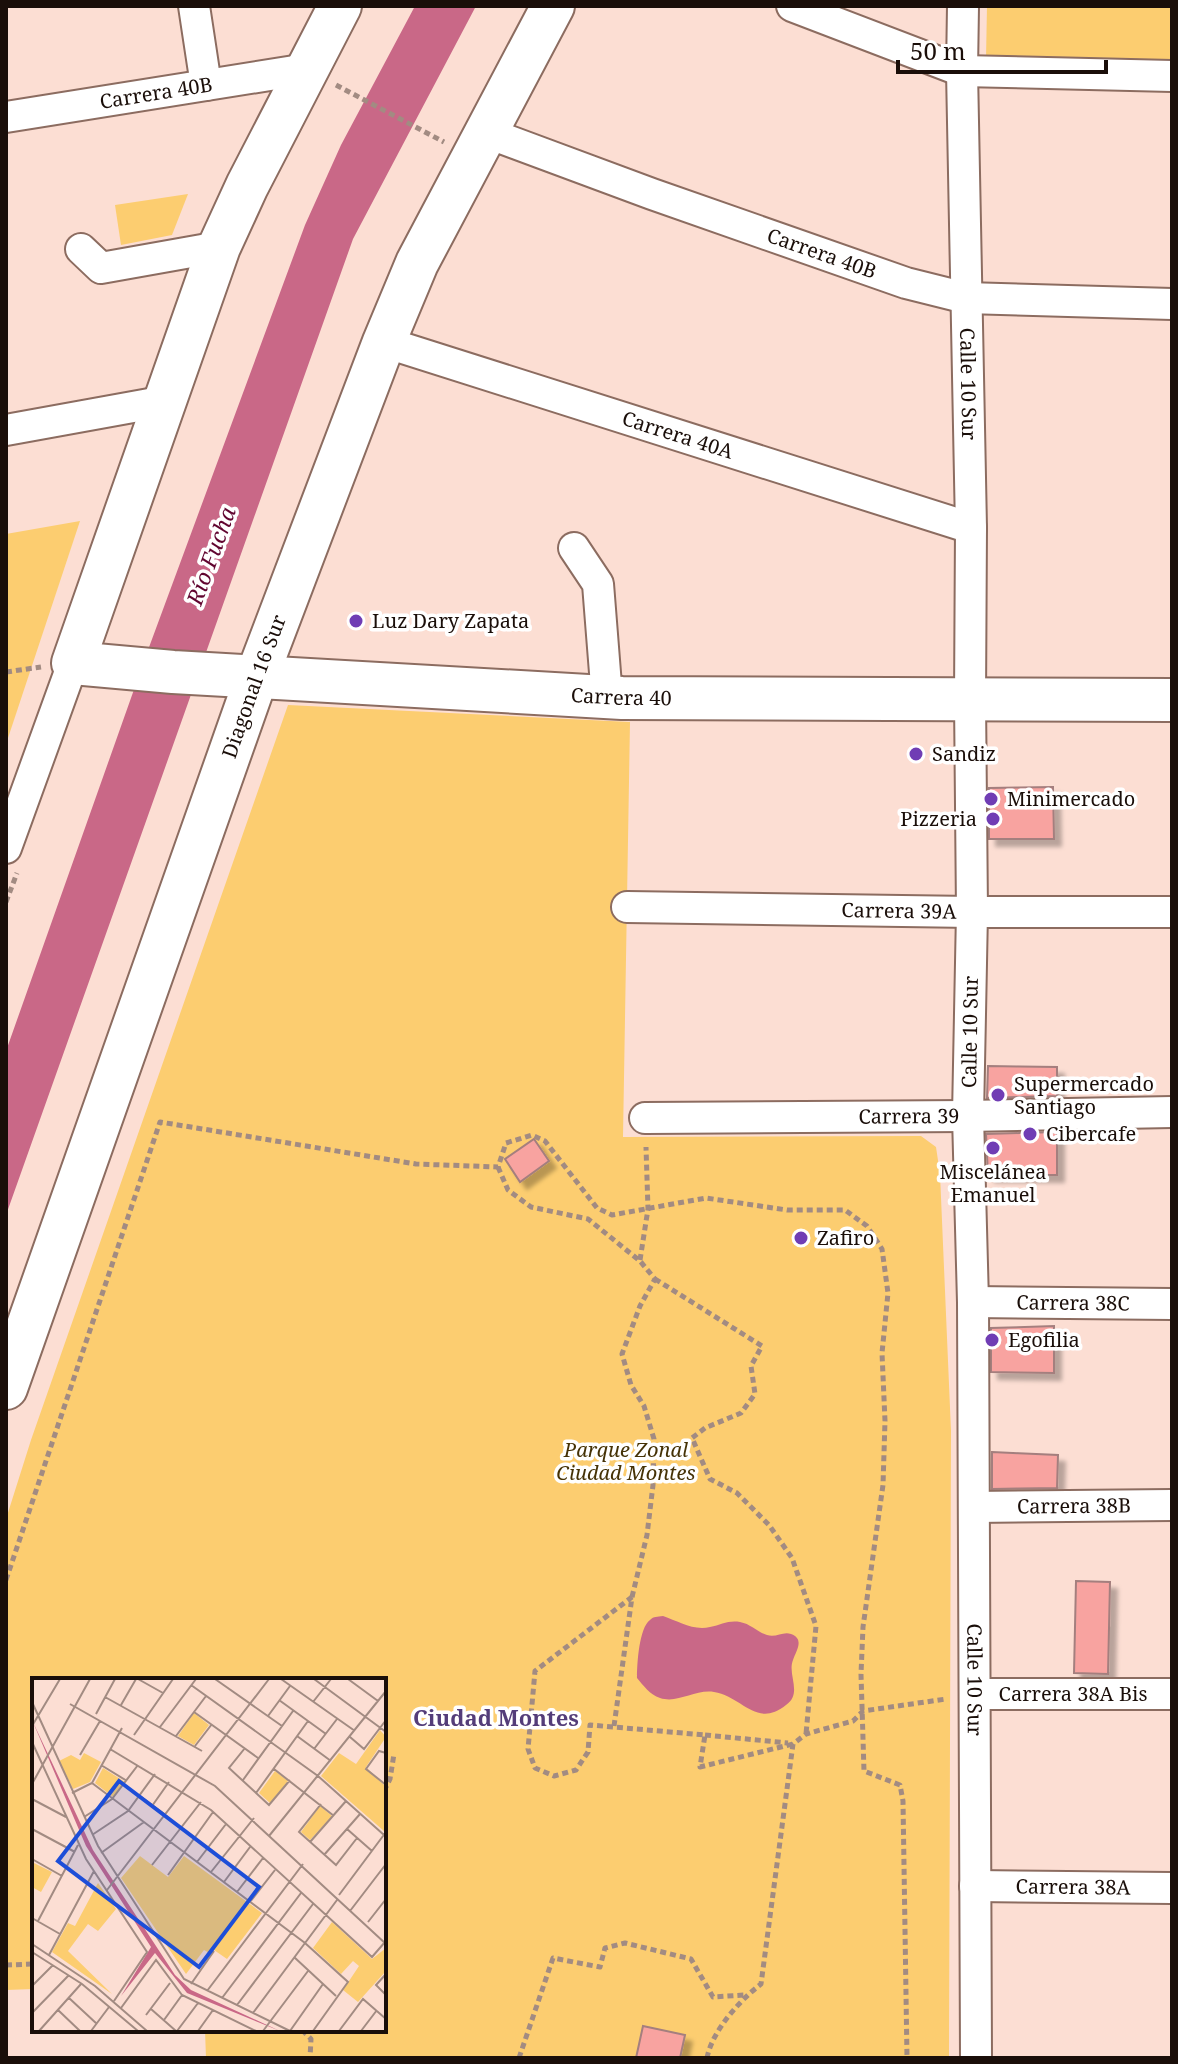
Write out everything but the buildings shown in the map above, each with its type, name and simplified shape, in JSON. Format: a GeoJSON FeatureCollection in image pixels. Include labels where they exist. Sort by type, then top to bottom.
{"type":"FeatureCollection","features":[{"type":"Feature","properties":{"kind":"street"},"geometry":{"type":"LineString","coordinates":[[194,6],[206,85]]}},
{"type":"Feature","properties":{"kind":"street"},"geometry":{"type":"LineString","coordinates":[[6,848],[219,247],[340,6]]}},
{"type":"Feature","properties":{"kind":"street","name":"Diagonal 16 Sur"},"geometry":{"type":"LineString","coordinates":[[6,1388],[242,676],[417,263],[553,6]]}},
{"type":"Feature","properties":{"kind":"street"},"geometry":{"type":"LineString","coordinates":[[792,6],[962,71],[1172,76]]}},
{"type":"Feature","properties":{"kind":"street","name":"Calle 10 Sur"},"geometry":{"type":"LineString","coordinates":[[963,6],[971,528],[972,912],[968,1116],[973,1302],[976,2058]]}},
{"type":"Feature","properties":{"kind":"street","name":"Carrera 40B"},"geometry":{"type":"LineString","coordinates":[[6,117],[307,69]]}},
{"type":"Feature","properties":{"kind":"street","name":"Carrera 40B"},"geometry":{"type":"LineString","coordinates":[[485,132],[906,283],[966,298],[1172,304]]}},
{"type":"Feature","properties":{"kind":"street"},"geometry":{"type":"LineString","coordinates":[[81,249],[101,268],[219,247]]}},
{"type":"Feature","properties":{"kind":"street","name":"Carrera 40A"},"geometry":{"type":"LineString","coordinates":[[384,342],[971,528]]}},
{"type":"Feature","properties":{"kind":"street"},"geometry":{"type":"LineString","coordinates":[[6,430],[166,401]]}},
{"type":"Feature","properties":{"kind":"street"},"geometry":{"type":"LineString","coordinates":[[574,548],[598,584],[607,698]]}},
{"type":"Feature","properties":{"kind":"street","name":"Carrera 40"},"geometry":{"type":"LineString","coordinates":[[73,663],[607,698],[1172,700]]}},
{"type":"Feature","properties":{"kind":"street","name":"Carrera 39A"},"geometry":{"type":"LineString","coordinates":[[627,907],[1172,912]]}},
{"type":"Feature","properties":{"kind":"street","name":"Carrera 39"},"geometry":{"type":"LineString","coordinates":[[645,1118],[1172,1112]]}},
{"type":"Feature","properties":{"kind":"street","name":"Carrera 38C"},"geometry":{"type":"LineString","coordinates":[[973,1302],[1172,1304]]}},
{"type":"Feature","properties":{"kind":"street","name":"Carrera 38B"},"geometry":{"type":"LineString","coordinates":[[974,1507],[1172,1505]]}},
{"type":"Feature","properties":{"kind":"street","name":"Carrera 38A Bis"},"geometry":{"type":"LineString","coordinates":[[975,1694],[1172,1694]]}},
{"type":"Feature","properties":{"kind":"street","name":"Carrera 38A"},"geometry":{"type":"LineString","coordinates":[[975,1886],[1172,1888]]}},
{"type":"Feature","properties":{"kind":"path"},"geometry":{"type":"LineString","coordinates":[[351,93],[434,137]]}},
{"type":"Feature","properties":{"kind":"path"},"geometry":{"type":"LineString","coordinates":[[640,1261],[648,1209],[645,1118]]}},
{"type":"Feature","properties":{"kind":"path"},"geometry":{"type":"LineString","coordinates":[[6,1580],[160,1122],[416,1164],[498,1167]]}},
{"type":"Feature","properties":{"kind":"path"},"geometry":{"type":"LineString","coordinates":[[806,1734],[816,1626],[792,1558],[769,1525],[737,1493],[710,1479],[692,1438],[705,1428],[741,1413],[755,1394],[751,1366],[762,1346],[655,1279],[640,1261],[588,1219],[531,1207],[508,1190],[498,1167],[506,1143],[532,1135],[545,1141],[597,1208],[612,1215],[706,1198],[787,1210],[845,1210],[867,1226],[882,1249],[888,1293],[882,1353],[883,1485],[863,1627],[861,1674],[864,1771],[900,1785],[903,1801],[907,2058]]}},
{"type":"Feature","properties":{"kind":"path"},"geometry":{"type":"LineString","coordinates":[[614,1726],[632,1597],[648,1523],[654,1439],[644,1406],[631,1385],[622,1354],[640,1306],[655,1279]]}},
{"type":"Feature","properties":{"kind":"path"},"geometry":{"type":"LineString","coordinates":[[632,1597],[535,1671],[528,1749],[535,1768],[554,1776],[576,1770],[588,1752],[590,1725],[793,1744]]}},
{"type":"Feature","properties":{"kind":"path"},"geometry":{"type":"LineString","coordinates":[[705,1735],[700,1767],[793,1744],[806,1734],[853,1721],[863,1711],[975,1694]]}},
{"type":"Feature","properties":{"kind":"path"},"geometry":{"type":"LineString","coordinates":[[707,2058],[710,2043],[746,1995],[761,1984],[793,1744]]}},
{"type":"Feature","properties":{"kind":"path"},"geometry":{"type":"LineString","coordinates":[[386,1787],[394,1754]]}},
{"type":"Feature","properties":{"kind":"path"},"geometry":{"type":"LineString","coordinates":[[519,2058],[553,1958],[600,1967],[605,1948],[625,1943],[691,1959],[713,1997],[746,1995]]}},
{"type":"Feature","properties":{"kind":"path"},"geometry":{"type":"LineString","coordinates":[[6,1965],[32,1964]]}},
{"type":"Feature","properties":{"kind":"path"},"geometry":{"type":"LineString","coordinates":[[304,2032],[311,2039],[310,2058]]}},
{"type":"Feature","properties":{"kind":"green space"},"geometry":{"type":"Polygon","coordinates":[[[987,6],[1172,6],[1172,63],[986,59],[987,6]]]}},
{"type":"Feature","properties":{"kind":"green space"},"geometry":{"type":"Polygon","coordinates":[[[188,194],[172,235],[121,245],[115,205],[188,194]]]}},
{"type":"Feature","properties":{"kind":"green space"},"geometry":{"type":"Polygon","coordinates":[[[80,521],[6,744],[6,534],[80,521]]]}},
{"type":"Feature","properties":{"kind":"green space","name":"Parque Zonal Ciudad Montes"},"geometry":{"type":"Polygon","coordinates":[[[288,705],[630,722],[623,1137],[921,1136],[936,1147],[940,1174],[951,1431],[949,2058],[206,2058],[205,2032],[386,2032],[386,1678],[32,1678],[32,1989],[6,1990],[6,1519],[288,705]]]}},
{"type":"Feature","properties":{"kind":"water","name":"Río Fucha"},"geometry":{"type":"Polygon","coordinates":[[[415,6],[476,6],[353,239],[6,1215],[6,1051],[148,650],[305,225],[341,145],[415,6]]]}},
{"type":"Feature","properties":{"kind":"water"},"geometry":{"type":"Polygon","coordinates":[[[663,1616],[698,1628],[736,1622],[747,1624],[767,1635],[788,1633],[795,1636],[798,1646],[792,1666],[794,1689],[791,1700],[766,1714],[714,1692],[673,1699],[653,1695],[637,1678],[638,1656],[646,1624],[653,1618],[663,1616]]]}},
{"type":"Feature","properties":{"kind":"place","name":"Luz Dary Zapata"},"geometry":{"type":"Point","coordinates":[356,621]}},
{"type":"Feature","properties":{"kind":"place","name":"Sandiz"},"geometry":{"type":"Point","coordinates":[916,754]}},
{"type":"Feature","properties":{"kind":"place","name":"Minimercado"},"geometry":{"type":"Point","coordinates":[991,799]}},
{"type":"Feature","properties":{"kind":"place","name":"Pizzeria"},"geometry":{"type":"Point","coordinates":[993,819]}},
{"type":"Feature","properties":{"kind":"place","name":"Supermercado Santiago"},"geometry":{"type":"Point","coordinates":[998,1095]}},
{"type":"Feature","properties":{"kind":"place","name":"Cibercafe"},"geometry":{"type":"Point","coordinates":[1030,1134]}},
{"type":"Feature","properties":{"kind":"place","name":"Miscelánea Emanuel"},"geometry":{"type":"Point","coordinates":[993,1148]}},
{"type":"Feature","properties":{"kind":"place","name":"Zafiro"},"geometry":{"type":"Point","coordinates":[801,1238]}},
{"type":"Feature","properties":{"kind":"place","name":"Egofilia"},"geometry":{"type":"Point","coordinates":[992,1340]}},
{"type":"Feature","properties":{"kind":"district","name":"Ciudad Montes"},"geometry":{"type":"Point","coordinates":[496,1718]}}]}
